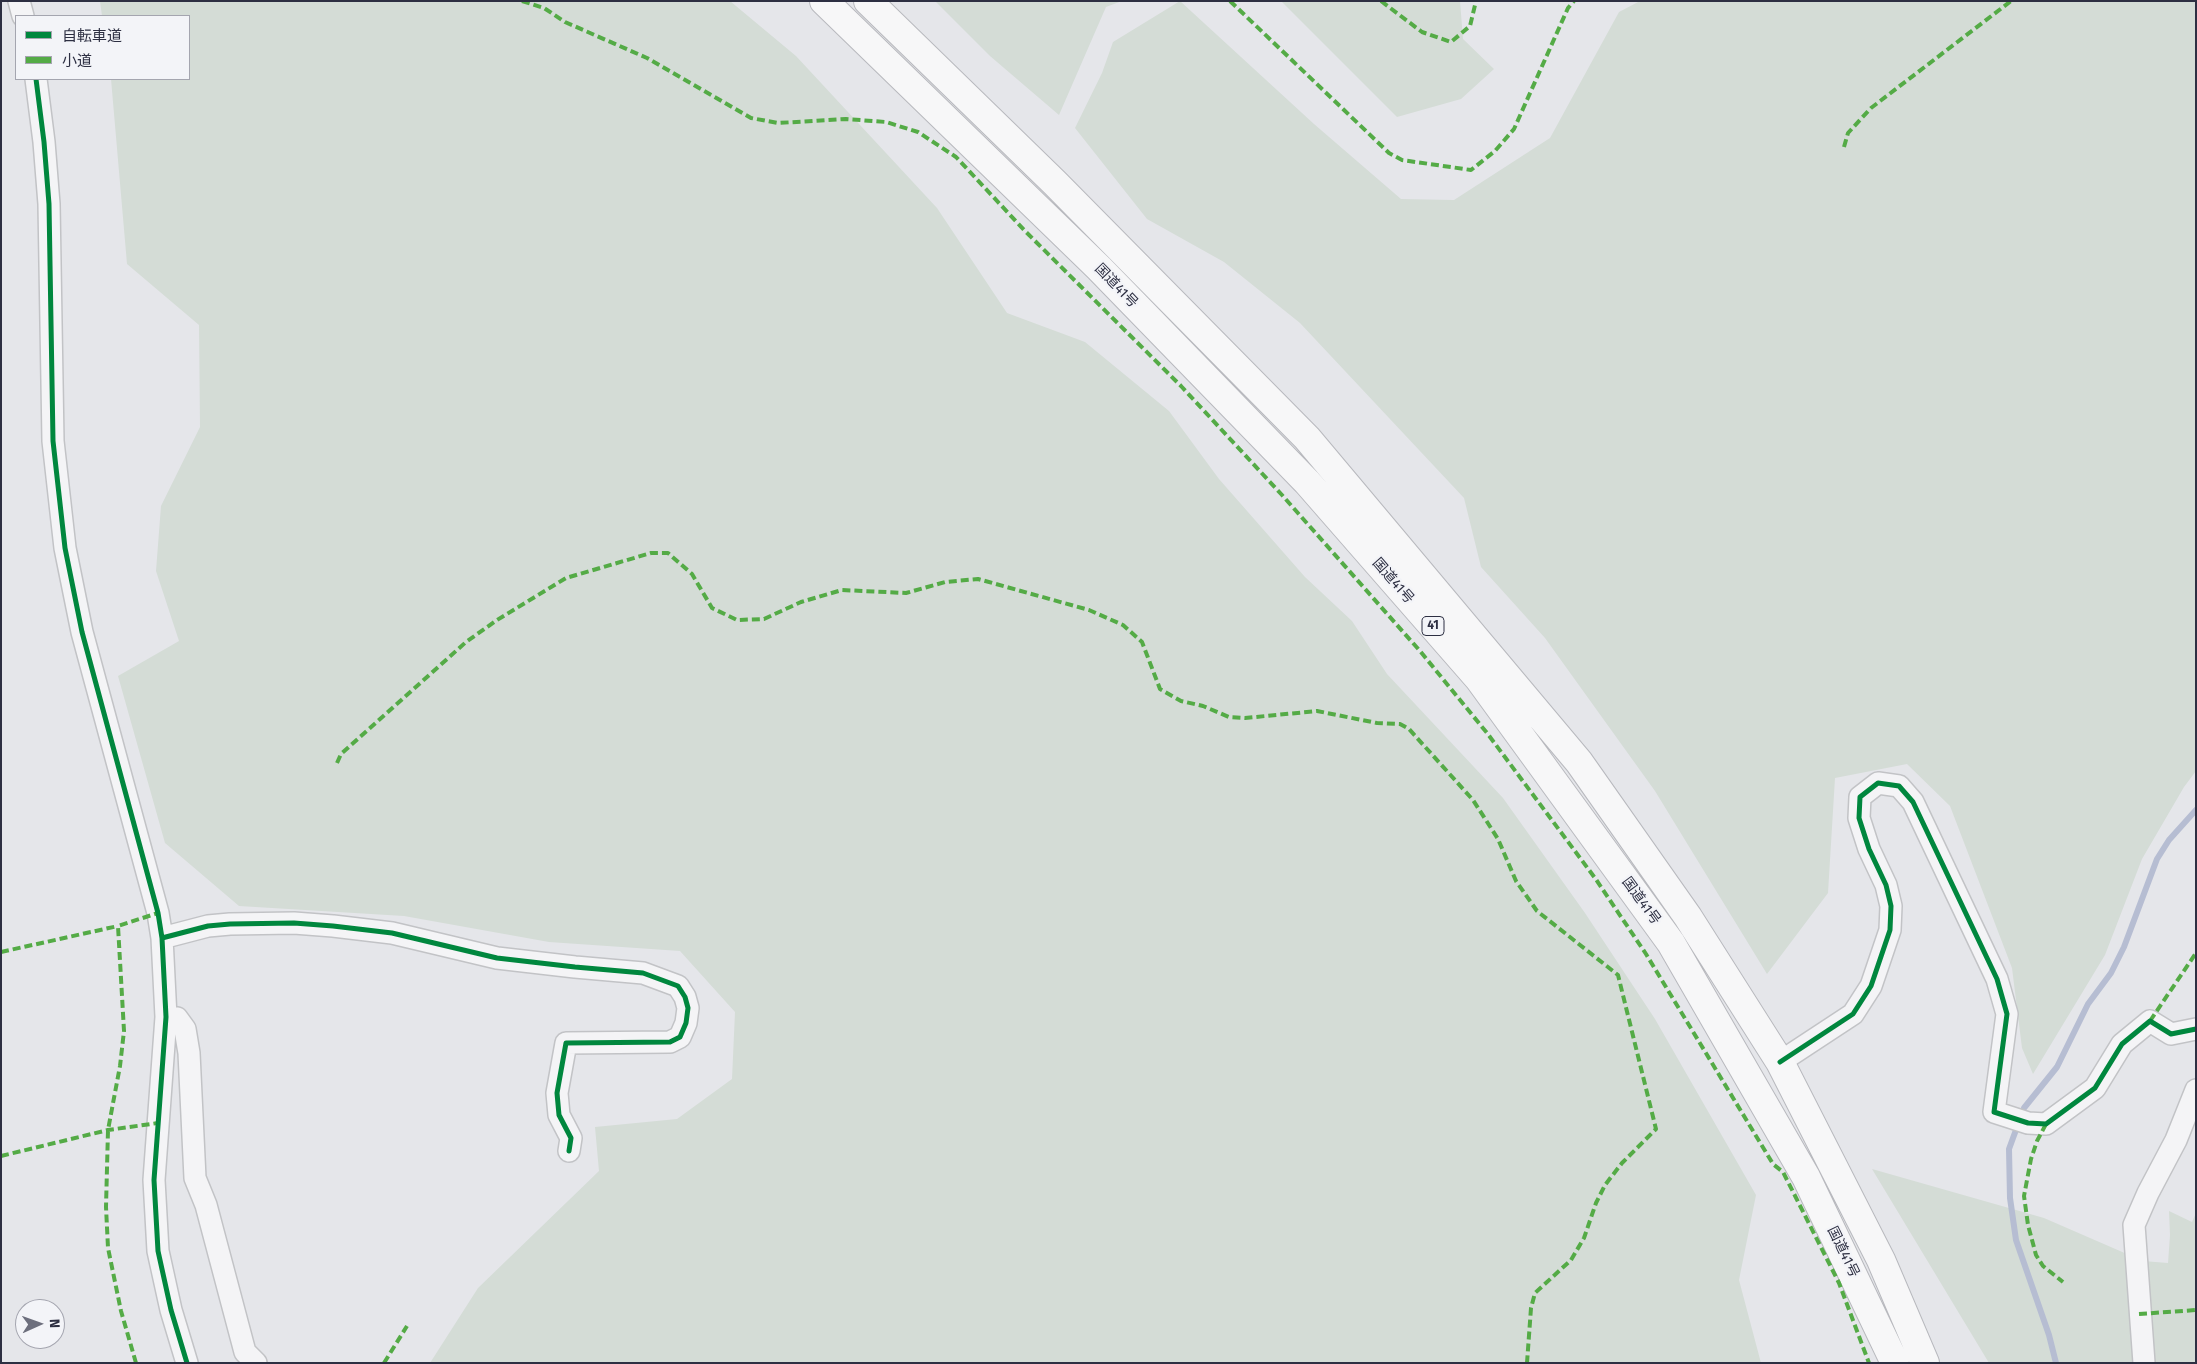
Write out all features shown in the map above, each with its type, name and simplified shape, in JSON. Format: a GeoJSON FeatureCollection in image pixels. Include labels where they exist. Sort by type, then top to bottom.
{"type":"FeatureCollection","features":[{"type":"Feature","properties":{"kind":"highway","name":"国道41号"},"geometry":{"type":"LineString","coordinates":[[824,1],[1099,268],[1307,482],[1479,679],[1671,942],[1806,1177],[1895,1363]]}},
{"type":"Feature","properties":{"kind":"highway","name":"国道41号"},"geometry":{"type":"LineString","coordinates":[[868,1],[1062,190],[1308,438],[1579,762],[1688,917],[1780,1062],[1881,1260],[1925,1363]]}},
{"type":"Feature","properties":{"kind":"street"},"geometry":{"type":"LineString","coordinates":[[19,1],[22,15]]}},
{"type":"Feature","properties":{"kind":"street"},"geometry":{"type":"LineString","coordinates":[[36,80],[49,204],[54,441],[64,548],[87,650],[158,913],[162,938],[166,1017],[154,1180],[158,1250],[171,1310],[187,1363]]}},
{"type":"Feature","properties":{"kind":"street"},"geometry":{"type":"LineString","coordinates":[[1780,1062],[1853,1014],[1871,986],[1890,930],[1891,906],[1886,885],[1869,849],[1859,818],[1860,797],[1878,783],[1899,786],[1913,802],[1997,979],[2007,1014],[1994,1112],[2019,1120],[2046,1124],[2095,1088],[2122,1044],[2150,1021],[2171,1034],[2196,1029]]}},
{"type":"Feature","properties":{"kind":"street"},"geometry":{"type":"LineString","coordinates":[[162,938],[208,926],[230,924],[294,923],[333,926],[392,933],[514,960],[643,973],[678,986],[686,996],[688,1008],[686,1023],[680,1037],[670,1042],[566,1043],[557,1093],[559,1115],[571,1138],[569,1152]]}},
{"type":"Feature","properties":{"kind":"street"},"geometry":{"type":"LineString","coordinates":[[166,1017],[177,1018],[185,1029],[189,1052],[195,1178],[206,1205],[245,1352],[256,1363]]}},
{"type":"Feature","properties":{"kind":"street"},"geometry":{"type":"LineString","coordinates":[[2144,1363],[2134,1225],[2148,1193],[2176,1140],[2196,1090]]}},
{"type":"Feature","properties":{"kind":"shaded area"},"geometry":{"type":"Polygon","coordinates":[[[100,1],[730,1],[796,56],[937,208],[1007,313],[1085,342],[1169,411],[1219,479],[1305,577],[1352,621],[1387,674],[1503,798],[1585,913],[1655,1019],[1756,1195],[1739,1280],[1761,1363],[430,1363],[478,1288],[599,1171],[595,1127],[677,1119],[732,1079],[735,1012],[680,951],[549,942],[404,916],[239,906],[165,843],[118,676],[179,641],[156,571],[161,506],[200,427],[199,325],[127,264],[111,80],[190,80],[190,15],[102,15],[100,1]]]}},
{"type":"Feature","properties":{"kind":"shaded area"},"geometry":{"type":"Polygon","coordinates":[[[935,1],[1122,1],[1106,7],[1059,115],[990,56],[935,1]]]}},
{"type":"Feature","properties":{"kind":"shaded area"},"geometry":{"type":"Polygon","coordinates":[[[1180,1],[1314,124],[1401,199],[1454,200],[1550,138],[1619,12],[1640,1],[2196,1],[2196,771],[2184,787],[2142,859],[2105,955],[2033,1074],[2022,1048],[2012,968],[1950,806],[1907,764],[1835,778],[1828,893],[1767,974],[1655,791],[1545,638],[1481,567],[1464,498],[1300,323],[1224,262],[1147,219],[1075,128],[1102,73],[1113,42],[1180,1]]]}},
{"type":"Feature","properties":{"kind":"shaded area"},"geometry":{"type":"Polygon","coordinates":[[[1281,1],[1460,1],[1463,39],[1494,69],[1461,99],[1397,117],[1281,1]]]}},
{"type":"Feature","properties":{"kind":"shaded area"},"geometry":{"type":"Polygon","coordinates":[[[1872,1169],[2044,1218],[2143,1261],[2168,1263],[2169,1211],[2192,1222],[2196,1213],[2196,1363],[1989,1363],[1872,1169]]]}},
{"type":"Feature","properties":{"kind":"waterway"},"geometry":{"type":"LineString","coordinates":[[2056,1363],[2049,1335],[2016,1240],[2010,1198],[2009,1149],[2024,1108],[2057,1067],[2088,1004],[2111,973],[2124,947],[2157,859],[2169,840],[2196,810]]}},
{"type":"Feature","properties":{"kind":"marked path"},"geometry":{"type":"LineString","coordinates":[[522,1],[544,8],[565,22],[647,58],[751,118],[778,123],[846,119],[886,122],[918,132],[956,157],[1026,232],[1181,386],[1282,495],[1420,651],[1487,733],[1595,878],[1646,954],[1773,1164],[1783,1172],[1839,1283],[1869,1363]]}},
{"type":"Feature","properties":{"kind":"marked path"},"geometry":{"type":"LineString","coordinates":[[1230,1],[1389,153],[1402,160],[1471,170],[1495,151],[1514,129],[1568,8],[1574,1]]}},
{"type":"Feature","properties":{"kind":"marked path"},"geometry":{"type":"LineString","coordinates":[[1381,1],[1422,32],[1451,42],[1470,26],[1476,1]]}},
{"type":"Feature","properties":{"kind":"marked path"},"geometry":{"type":"LineString","coordinates":[[1844,147],[1848,133],[1871,108],[2011,1]]}},
{"type":"Feature","properties":{"kind":"marked path"},"geometry":{"type":"LineString","coordinates":[[337,763],[341,754],[466,642],[497,620],[566,578],[651,553],[668,553],[692,574],[712,608],[737,620],[764,619],[801,602],[842,590],[906,593],[945,582],[978,579],[1089,610],[1123,625],[1142,642],[1160,689],[1181,701],[1203,706],[1229,717],[1245,718],[1317,711],[1377,723],[1400,724],[1409,729],[1473,800],[1498,839],[1516,881],[1537,911],[1618,975],[1656,1129],[1622,1163],[1605,1185],[1596,1203],[1584,1238],[1571,1260],[1535,1293],[1531,1308],[1527,1363]]}},
{"type":"Feature","properties":{"kind":"marked path"},"geometry":{"type":"LineString","coordinates":[[136,1363],[121,1311],[108,1248],[106,1207],[108,1130],[120,1066],[124,1031],[118,926],[158,913]]}},
{"type":"Feature","properties":{"kind":"marked path"},"geometry":{"type":"LineString","coordinates":[[1,952],[118,926]]}},
{"type":"Feature","properties":{"kind":"marked path"},"geometry":{"type":"LineString","coordinates":[[2150,1021],[2196,953]]}},
{"type":"Feature","properties":{"kind":"marked path"},"geometry":{"type":"LineString","coordinates":[[1,1156],[108,1130],[158,1123]]}},
{"type":"Feature","properties":{"kind":"marked path"},"geometry":{"type":"LineString","coordinates":[[2046,1124],[2037,1141],[2031,1159],[2024,1196],[2028,1225],[2036,1255],[2043,1266],[2063,1282]]}},
{"type":"Feature","properties":{"kind":"marked path"},"geometry":{"type":"LineString","coordinates":[[2139,1314],[2196,1310]]}},
{"type":"Feature","properties":{"kind":"marked path"},"geometry":{"type":"LineString","coordinates":[[384,1363],[407,1326]]}},
{"type":"Feature","properties":{"kind":"cycle path"},"geometry":{"type":"LineString","coordinates":[[36,80],[49,204],[53,441],[65,548],[82,632],[158,913],[162,938],[166,1017],[154,1180],[158,1251],[171,1310],[187,1363]]}},
{"type":"Feature","properties":{"kind":"cycle path"},"geometry":{"type":"LineString","coordinates":[[1780,1062],[1853,1014],[1871,986],[1890,930],[1891,906],[1886,885],[1869,849],[1859,818],[1860,797],[1878,783],[1899,786],[1913,802],[1997,979],[2007,1014],[1994,1112],[2028,1123],[2046,1124],[2095,1088],[2122,1044],[2150,1021],[2171,1034],[2196,1029]]}},
{"type":"Feature","properties":{"kind":"cycle path"},"geometry":{"type":"LineString","coordinates":[[162,938],[208,926],[230,924],[294,923],[333,926],[392,933],[497,958],[643,973],[678,986],[685,997],[688,1008],[686,1023],[680,1037],[670,1042],[566,1043],[557,1093],[559,1115],[571,1138],[569,1151]]}}]}
